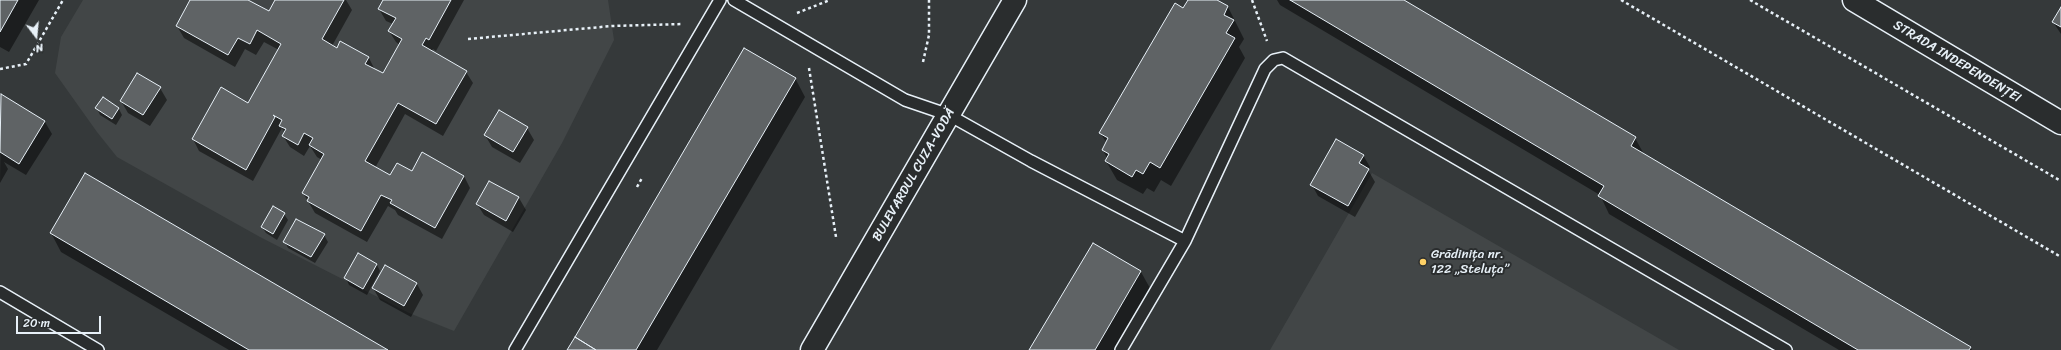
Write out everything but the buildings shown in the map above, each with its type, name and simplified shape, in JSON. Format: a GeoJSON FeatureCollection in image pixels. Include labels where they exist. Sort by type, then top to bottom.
{"type":"FeatureCollection","features":[{"type":"Feature","properties":{"kind":"main road","name":"BULEVARDUL CUZA-VODĂ"},"geometry":{"type":"LineString","coordinates":[[812,350],[1016,0]]}},
{"type":"Feature","properties":{"kind":"main road","name":"STRADA INDEPENDENȚEI"},"geometry":{"type":"LineString","coordinates":[[1854,0],[2061,123]]}},
{"type":"Feature","properties":{"kind":"lane"},"geometry":{"type":"LineString","coordinates":[[514,350],[720,0]]}},
{"type":"Feature","properties":{"kind":"lane"},"geometry":{"type":"LineString","coordinates":[[734,0],[905,100],[949,115],[1031,161],[1185,241]]}},
{"type":"Feature","properties":{"kind":"lane"},"geometry":{"type":"LineString","coordinates":[[1121,350],[1185,241],[1265,69],[1274,60],[1283,58],[1786,350]]}},
{"type":"Feature","properties":{"kind":"lane"},"geometry":{"type":"LineString","coordinates":[[0,292],[98,350]]}},
{"type":"Feature","properties":{"kind":"path"},"geometry":{"type":"LineString","coordinates":[[0,69],[26,64],[63,0]]}},
{"type":"Feature","properties":{"kind":"path"},"geometry":{"type":"LineString","coordinates":[[791,15],[830,0]]}},
{"type":"Feature","properties":{"kind":"path"},"geometry":{"type":"LineString","coordinates":[[923,62],[928,35],[929,0]]}},
{"type":"Feature","properties":{"kind":"path"},"geometry":{"type":"LineString","coordinates":[[1252,0],[1274,60]]}},
{"type":"Feature","properties":{"kind":"path"},"geometry":{"type":"LineString","coordinates":[[1621,0],[2061,256]]}},
{"type":"Feature","properties":{"kind":"path"},"geometry":{"type":"LineString","coordinates":[[1750,0],[2061,181]]}},
{"type":"Feature","properties":{"kind":"path"},"geometry":{"type":"LineString","coordinates":[[468,39],[612,26],[706,24]]}},
{"type":"Feature","properties":{"kind":"path"},"geometry":{"type":"LineString","coordinates":[[804,41],[836,238]]}},
{"type":"Feature","properties":{"kind":"path"},"geometry":{"type":"LineString","coordinates":[[637,187],[642,178]]}},
{"type":"Feature","properties":{"kind":"shaded area"},"geometry":{"type":"Polygon","coordinates":[[[83,0],[608,0],[614,40],[562,143],[454,331],[409,313],[260,237],[117,157],[97,132],[55,73],[61,37],[83,0]]]}},
{"type":"Feature","properties":{"kind":"shaded area","name":"Grădinița nr. 122 „Steluța”"},"geometry":{"type":"Polygon","coordinates":[[[1372,173],[1679,350],[1270,350],[1372,173]]]}},
{"type":"Feature","properties":{"kind":"place","name":"Grădinița nr. 122 „Steluța”"},"geometry":{"type":"Point","coordinates":[1423,262]}}]}
